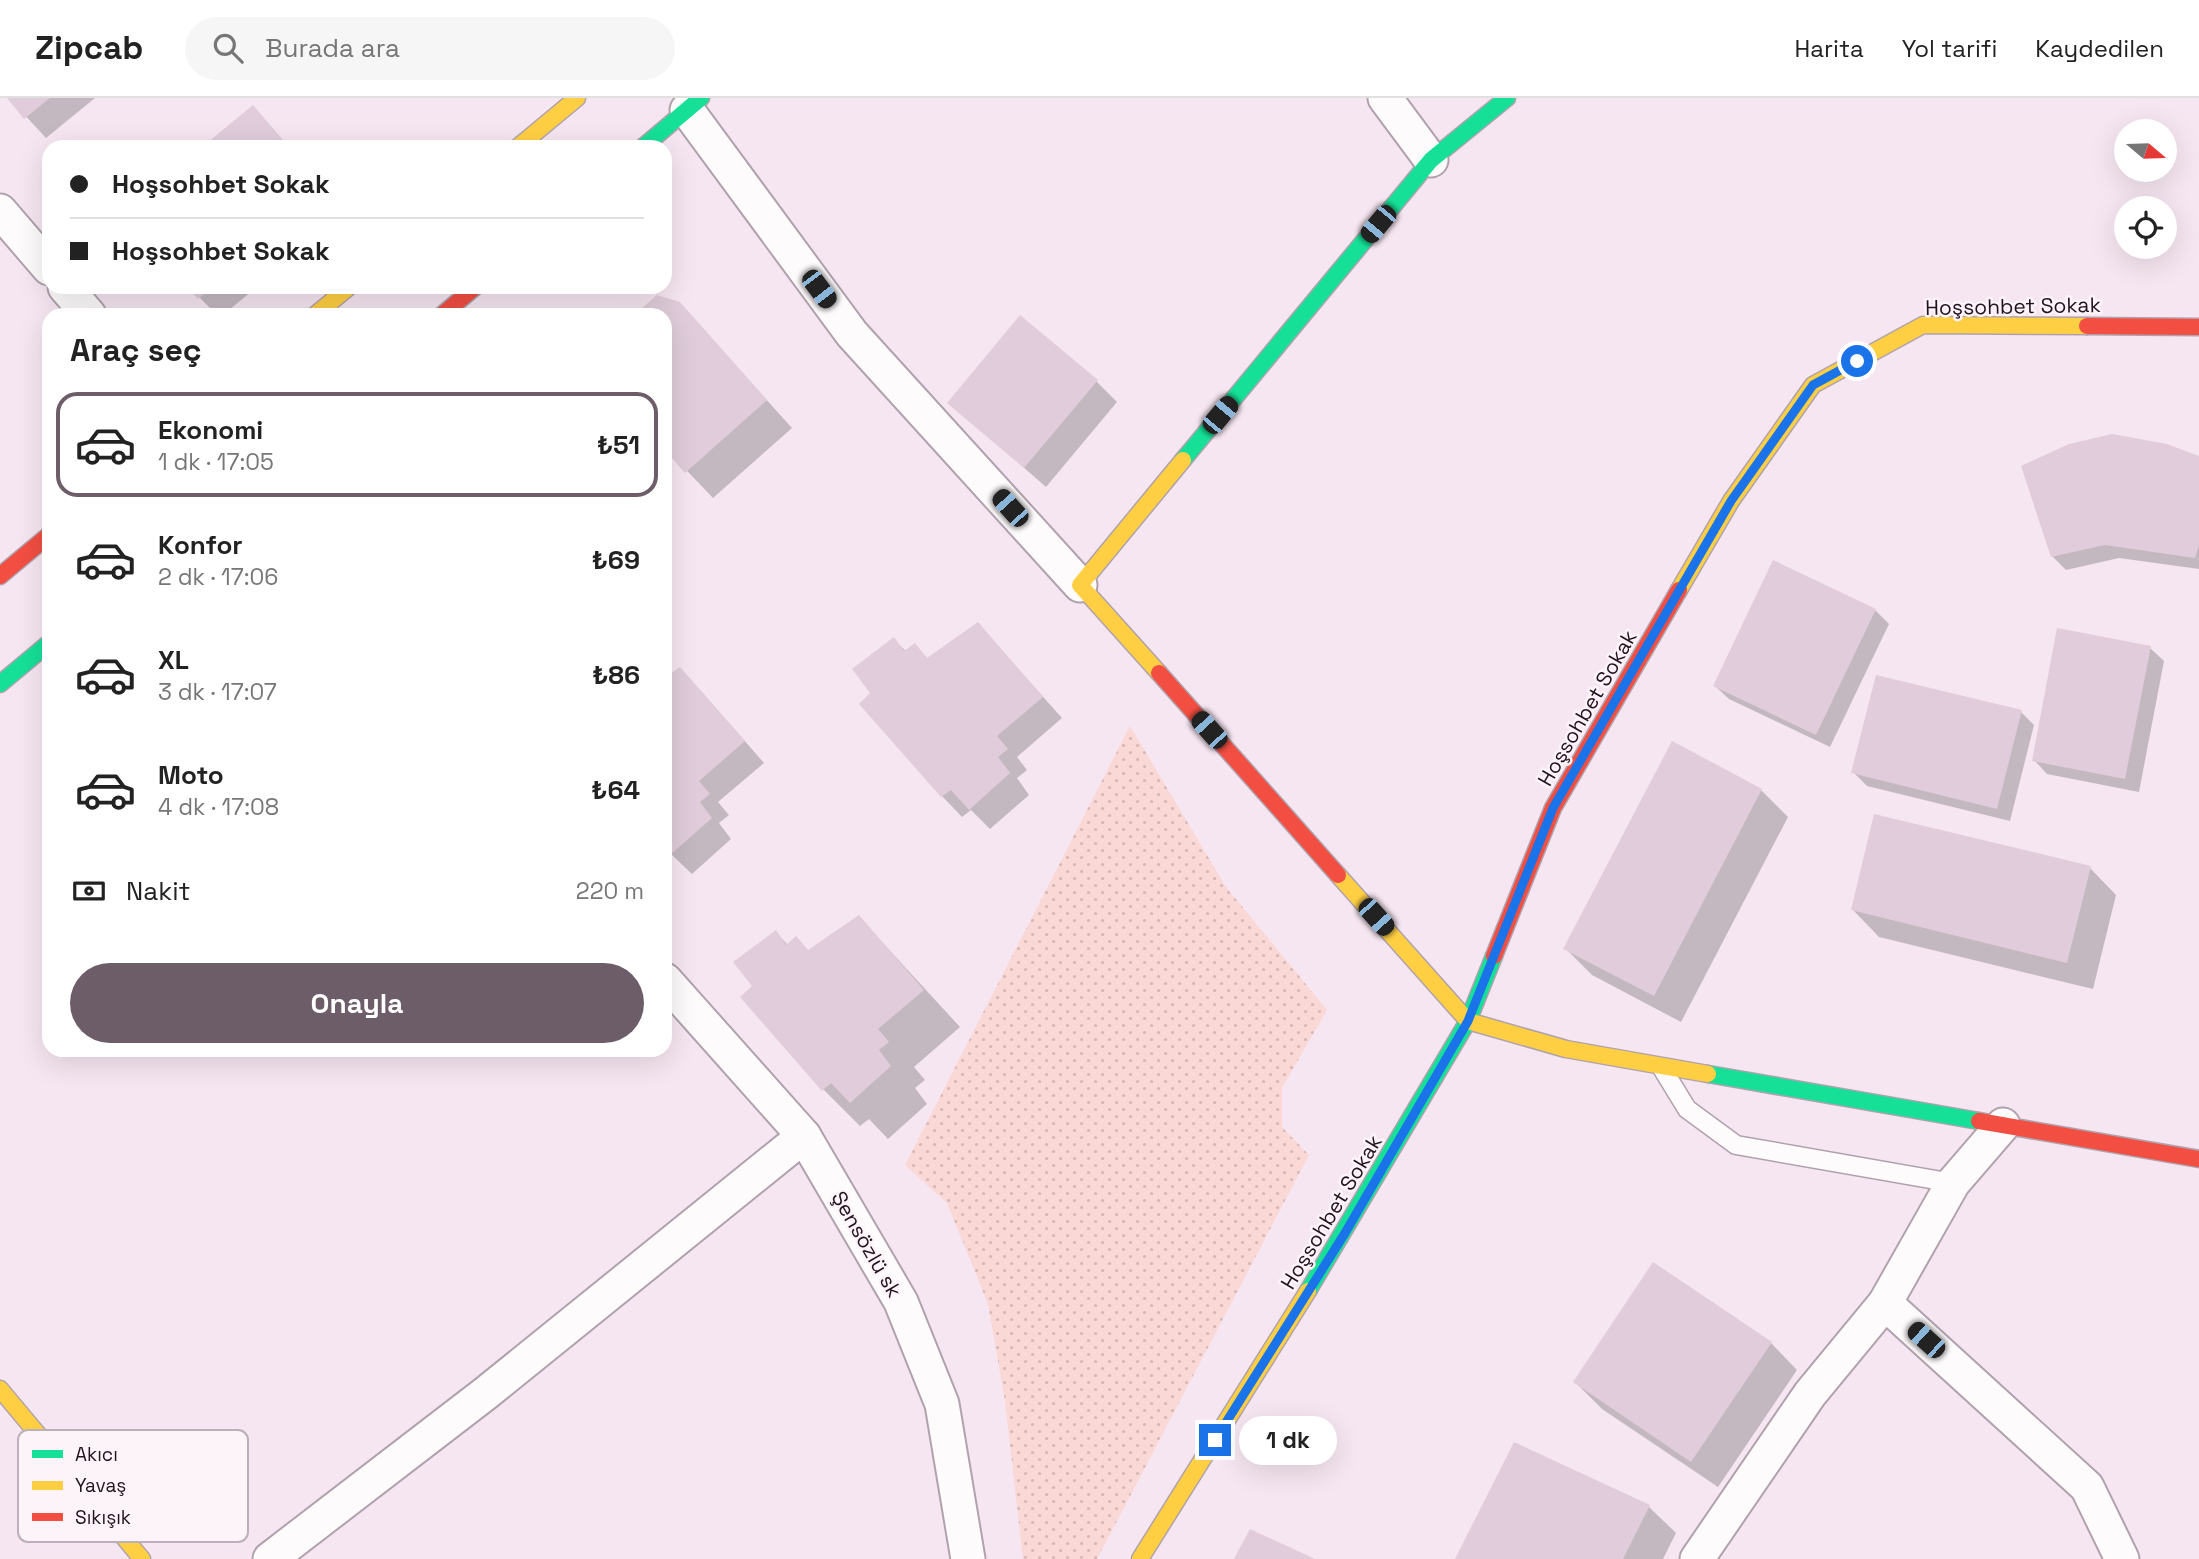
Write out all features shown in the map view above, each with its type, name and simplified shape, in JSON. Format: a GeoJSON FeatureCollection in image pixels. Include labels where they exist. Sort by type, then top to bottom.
{"type":"FeatureCollection","features":[{"type":"Feature","properties":{"kind":"street"},"geometry":{"type":"LineString","coordinates":[[526,140],[577,98]]}},
{"type":"Feature","properties":{"kind":"street"},"geometry":{"type":"LineString","coordinates":[[1385,98],[1431,160]]}},
{"type":"Feature","properties":{"kind":"street"},"geometry":{"type":"LineString","coordinates":[[1080,585],[1431,160],[1507,98]]}},
{"type":"Feature","properties":{"kind":"street"},"geometry":{"type":"LineString","coordinates":[[651,140],[694,104],[852,334],[1080,585],[1468,1021],[1566,1049],[2199,1159]]}},
{"type":"Feature","properties":{"kind":"street"},"geometry":{"type":"LineString","coordinates":[[0,211],[42,260]]}},
{"type":"Feature","properties":{"kind":"street"},"geometry":{"type":"LineString","coordinates":[[71,294],[83,308]]}},
{"type":"Feature","properties":{"kind":"street"},"geometry":{"type":"LineString","coordinates":[[324,308],[340,294]]}},
{"type":"Feature","properties":{"kind":"street"},"geometry":{"type":"LineString","coordinates":[[450,308],[467,294]]}},
{"type":"Feature","properties":{"kind":"street","name":"Hoşsohbet Sokak"},"geometry":{"type":"LineString","coordinates":[[1140,1559],[1345,1233],[1468,1021],[1553,808],[1731,501],[1813,385],[1923,325],[2199,327]]}},
{"type":"Feature","properties":{"kind":"street"},"geometry":{"type":"LineString","coordinates":[[0,576],[42,541]]}},
{"type":"Feature","properties":{"kind":"street"},"geometry":{"type":"LineString","coordinates":[[0,684],[42,649]]}},
{"type":"Feature","properties":{"kind":"street","name":"Şensözlü sk"},"geometry":{"type":"LineString","coordinates":[[672,988],[804,1136],[901,1302],[942,1404],[968,1559]]}},
{"type":"Feature","properties":{"kind":"street"},"geometry":{"type":"LineString","coordinates":[[1697,1559],[1810,1394],[1885,1303],[1953,1182],[2003,1125]]}},
{"type":"Feature","properties":{"kind":"street"},"geometry":{"type":"LineString","coordinates":[[270,1559],[486,1393],[804,1136]]}},
{"type":"Feature","properties":{"kind":"street"},"geometry":{"type":"LineString","coordinates":[[1885,1303],[2087,1487],[2122,1559]]}},
{"type":"Feature","properties":{"kind":"street"},"geometry":{"type":"LineString","coordinates":[[0,1390],[34,1430]]}},
{"type":"Feature","properties":{"kind":"street"},"geometry":{"type":"LineString","coordinates":[[128,1542],[142,1559]]}},
{"type":"Feature","properties":{"kind":"lane"},"geometry":{"type":"LineString","coordinates":[[1661,1066],[1687,1109],[1736,1145],[1953,1182]]}},
{"type":"Feature","properties":{"kind":"shaded area"},"geometry":{"type":"Polygon","coordinates":[[[1130,726],[1226,887],[1327,1010],[1282,1088],[1282,1127],[1309,1155],[1097,1559],[1023,1559],[1005,1401],[988,1304],[947,1203],[905,1165],[1130,726]]]}},
{"type":"Feature","properties":{"kind":"building"},"geometry":{"type":"Polygon","coordinates":[[[7,98],[50,98],[24,119],[7,98]]]}},
{"type":"Feature","properties":{"kind":"building"},"geometry":{"type":"Polygon","coordinates":[[[253,105],[283,140],[210,140],[253,105]]]}},
{"type":"Feature","properties":{"kind":"building"},"geometry":{"type":"Polygon","coordinates":[[[657,295],[680,302],[767,400],[685,473],[672,458],[672,308],[642,308],[657,295]]]}},
{"type":"Feature","properties":{"kind":"building"},"geometry":{"type":"Polygon","coordinates":[[[1020,315],[1098,380],[1024,468],[947,403],[1020,315]]]}},
{"type":"Feature","properties":{"kind":"building"},"geometry":{"type":"Polygon","coordinates":[[[2112,434],[2167,444],[2199,456],[2199,545],[2195,558],[2105,545],[2051,557],[2021,466],[2069,444],[2112,434]]]}},
{"type":"Feature","properties":{"kind":"building"},"geometry":{"type":"Polygon","coordinates":[[[1773,560],[1876,609],[1816,735],[1713,686],[1773,560]]]}},
{"type":"Feature","properties":{"kind":"building"},"geometry":{"type":"Polygon","coordinates":[[[978,622],[1043,697],[997,736],[1008,749],[998,757],[1010,773],[969,810],[951,790],[941,797],[859,704],[870,693],[852,669],[894,637],[904,651],[915,643],[927,658],[978,622]]]}},
{"type":"Feature","properties":{"kind":"building"},"geometry":{"type":"Polygon","coordinates":[[[2057,628],[2151,646],[2125,779],[2032,761],[2057,628]]]}},
{"type":"Feature","properties":{"kind":"building"},"geometry":{"type":"Polygon","coordinates":[[[680,667],[745,741],[699,781],[710,794],[700,802],[712,818],[672,853],[672,672],[680,667]]]}},
{"type":"Feature","properties":{"kind":"building"},"geometry":{"type":"Polygon","coordinates":[[[1876,675],[2022,710],[1997,809],[1851,773],[1876,675]]]}},
{"type":"Feature","properties":{"kind":"building"},"geometry":{"type":"Polygon","coordinates":[[[1672,741],[1762,789],[1654,996],[1563,949],[1672,741]]]}},
{"type":"Feature","properties":{"kind":"building"},"geometry":{"type":"Polygon","coordinates":[[[1874,814],[2091,866],[2067,963],[1851,910],[1874,814]]]}},
{"type":"Feature","properties":{"kind":"building"},"geometry":{"type":"Polygon","coordinates":[[[859,915],[924,990],[878,1029],[889,1042],[879,1050],[891,1066],[850,1103],[831,1083],[822,1091],[740,997],[752,986],[733,962],[776,930],[786,945],[796,936],[808,950],[859,915]]]}},
{"type":"Feature","properties":{"kind":"building"},"geometry":{"type":"Polygon","coordinates":[[[1653,1262],[1772,1342],[1691,1462],[1573,1382],[1653,1262]]]}},
{"type":"Feature","properties":{"kind":"building"},"geometry":{"type":"Polygon","coordinates":[[[1514,1442],[1650,1505],[1623,1559],[1455,1559],[1514,1442]]]}},
{"type":"Feature","properties":{"kind":"building"},"geometry":{"type":"Polygon","coordinates":[[[1250,1529],[1315,1559],[1234,1559],[1250,1529]]]}},
{"type":"Feature","properties":{"kind":"traffic: fast"},"geometry":{"type":"LineString","coordinates":[[651,140],[701,98]]}},
{"type":"Feature","properties":{"kind":"traffic: fast"},"geometry":{"type":"LineString","coordinates":[[1183,460],[1431,160],[1507,98]]}},
{"type":"Feature","properties":{"kind":"traffic: fast"},"geometry":{"type":"LineString","coordinates":[[0,684],[42,649]]}},
{"type":"Feature","properties":{"kind":"traffic: fast"},"geometry":{"type":"LineString","coordinates":[[1308,1291],[1468,1021],[1494,956]]}},
{"type":"Feature","properties":{"kind":"traffic: fast"},"geometry":{"type":"LineString","coordinates":[[1708,1074],[1979,1121]]}},
{"type":"Feature","properties":{"kind":"traffic: slow"},"geometry":{"type":"LineString","coordinates":[[526,140],[577,98]]}},
{"type":"Feature","properties":{"kind":"traffic: slow"},"geometry":{"type":"LineString","coordinates":[[324,308],[340,294]]}},
{"type":"Feature","properties":{"kind":"traffic: slow"},"geometry":{"type":"LineString","coordinates":[[1679,590],[1731,501],[1813,385],[1923,325],[2087,326]]}},
{"type":"Feature","properties":{"kind":"traffic: slow"},"geometry":{"type":"LineString","coordinates":[[1159,673],[1080,585],[1183,460]]}},
{"type":"Feature","properties":{"kind":"traffic: slow"},"geometry":{"type":"LineString","coordinates":[[1338,875],[1468,1021],[1566,1049],[1708,1074]]}},
{"type":"Feature","properties":{"kind":"traffic: slow"},"geometry":{"type":"LineString","coordinates":[[1140,1559],[1308,1291]]}},
{"type":"Feature","properties":{"kind":"traffic: slow"},"geometry":{"type":"LineString","coordinates":[[0,1389],[34,1430]]}},
{"type":"Feature","properties":{"kind":"traffic: slow"},"geometry":{"type":"LineString","coordinates":[[128,1542],[142,1559]]}},
{"type":"Feature","properties":{"kind":"traffic: jam"},"geometry":{"type":"LineString","coordinates":[[450,308],[467,294]]}},
{"type":"Feature","properties":{"kind":"traffic: jam"},"geometry":{"type":"LineString","coordinates":[[2087,326],[2199,327]]}},
{"type":"Feature","properties":{"kind":"traffic: jam"},"geometry":{"type":"LineString","coordinates":[[0,576],[42,541]]}},
{"type":"Feature","properties":{"kind":"traffic: jam"},"geometry":{"type":"LineString","coordinates":[[1494,956],[1553,808],[1679,590]]}},
{"type":"Feature","properties":{"kind":"traffic: jam"},"geometry":{"type":"LineString","coordinates":[[1159,673],[1338,875]]}},
{"type":"Feature","properties":{"kind":"traffic: jam"},"geometry":{"type":"LineString","coordinates":[[1979,1121],[2199,1159]]}},
{"type":"Feature","properties":{"kind":"route"},"geometry":{"type":"LineString","coordinates":[[1215,1440],[1345,1233],[1468,1021],[1553,808],[1731,501],[1813,385],[1857,361]]}}]}
